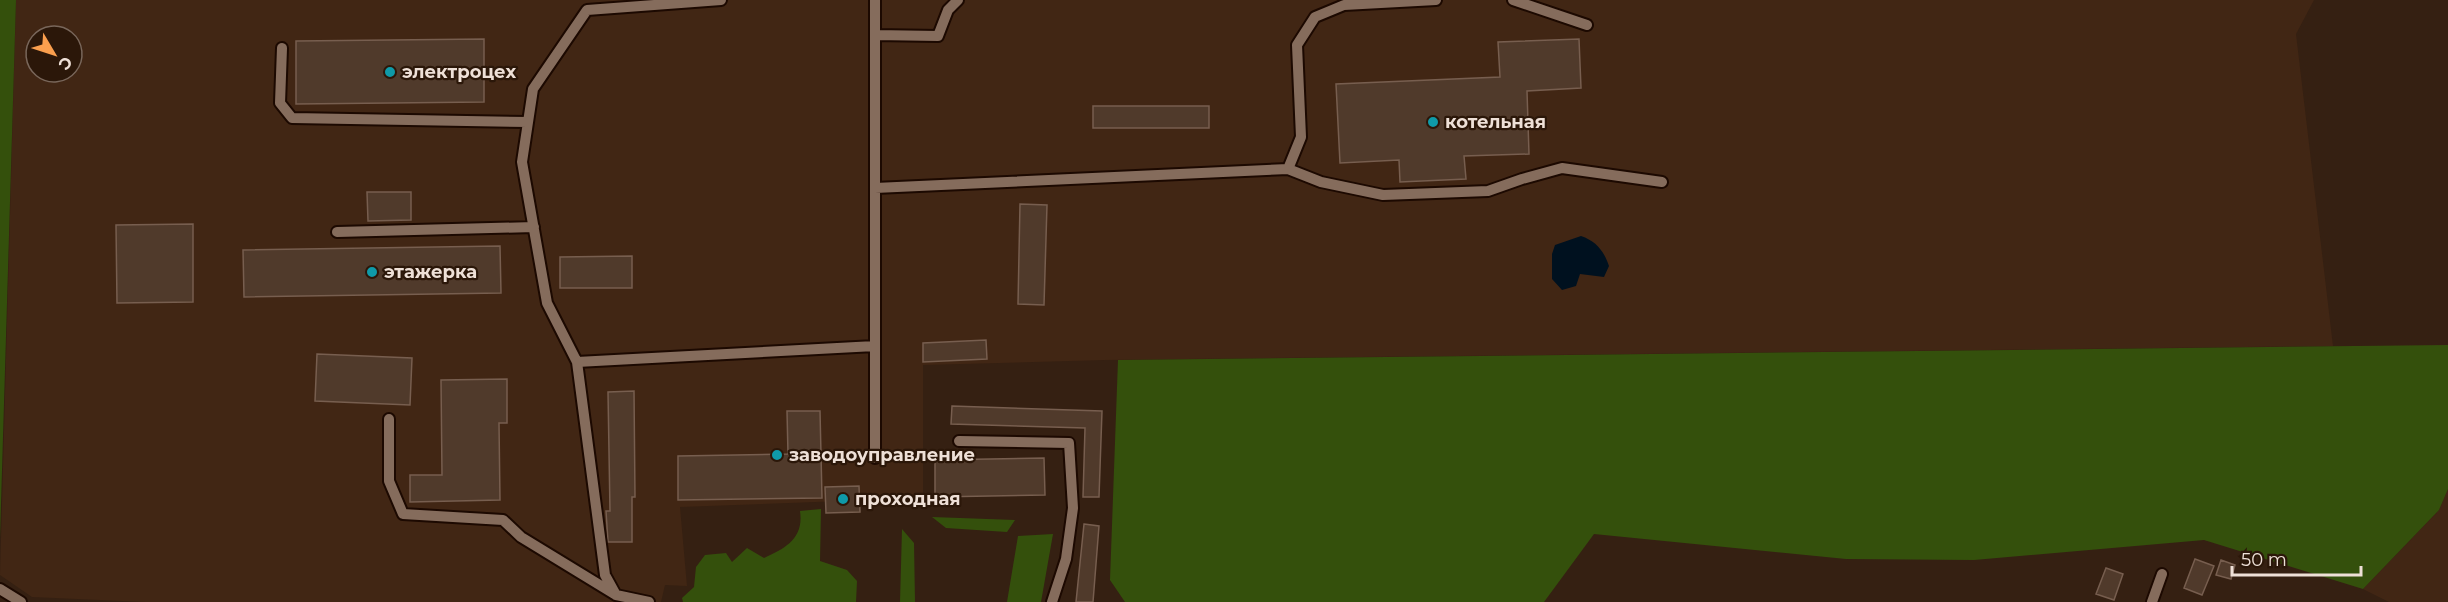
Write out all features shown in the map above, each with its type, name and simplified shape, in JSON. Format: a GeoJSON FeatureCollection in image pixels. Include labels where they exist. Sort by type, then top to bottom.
{"type":"FeatureCollection","features":[{"type":"Feature","properties":{"kind":"lane"},"geometry":{"type":"LineString","coordinates":[[616,595],[605,576],[577,362],[547,303],[522,162],[532,89],[586,10],[721,0]]}},
{"type":"Feature","properties":{"kind":"lane"},"geometry":{"type":"LineString","coordinates":[[875,0],[875,458]]}},
{"type":"Feature","properties":{"kind":"lane"},"geometry":{"type":"LineString","coordinates":[[875,35],[938,36],[948,10],[958,0]]}},
{"type":"Feature","properties":{"kind":"lane"},"geometry":{"type":"LineString","coordinates":[[1288,169],[1301,137],[1298,45],[1315,17],[1344,5],[1436,0]]}},
{"type":"Feature","properties":{"kind":"lane"},"geometry":{"type":"LineString","coordinates":[[1513,0],[1587,25]]}},
{"type":"Feature","properties":{"kind":"lane"},"geometry":{"type":"LineString","coordinates":[[282,48],[280,103],[292,118],[528,122]]}},
{"type":"Feature","properties":{"kind":"lane"},"geometry":{"type":"LineString","coordinates":[[875,188],[1288,169],[1321,182],[1383,195],[1488,191],[1562,168],[1662,182]]}},
{"type":"Feature","properties":{"kind":"lane"},"geometry":{"type":"LineString","coordinates":[[337,232],[534,227]]}},
{"type":"Feature","properties":{"kind":"lane"},"geometry":{"type":"LineString","coordinates":[[577,362],[875,346]]}},
{"type":"Feature","properties":{"kind":"lane"},"geometry":{"type":"LineString","coordinates":[[389,419],[389,481],[403,514],[503,520],[521,537],[616,595],[649,602]]}},
{"type":"Feature","properties":{"kind":"lane"},"geometry":{"type":"LineString","coordinates":[[959,441],[1069,443],[1073,508],[1066,559],[1052,602]]}},
{"type":"Feature","properties":{"kind":"lane"},"geometry":{"type":"LineString","coordinates":[[2152,602],[2162,574]]}},
{"type":"Feature","properties":{"kind":"lane"},"geometry":{"type":"LineString","coordinates":[[0,589],[21,602]]}},
{"type":"Feature","properties":{"kind":"shaded area"},"geometry":{"type":"Polygon","coordinates":[[[16,0],[2314,0],[2296,34],[2333,346],[1105,360],[923,365],[923,498],[680,507],[687,586],[665,585],[661,602],[145,602],[32,597],[0,575],[16,0]]]}},
{"type":"Feature","properties":{"kind":"shaded area"},"geometry":{"type":"Polygon","coordinates":[[[2448,489],[2448,602],[2389,602],[2363,589],[2439,510],[2448,489]]]}},
{"type":"Feature","properties":{"kind":"green space"},"geometry":{"type":"Polygon","coordinates":[[[0,0],[16,0],[0,538],[0,0]]]}},
{"type":"Feature","properties":{"kind":"green space"},"geometry":{"type":"Polygon","coordinates":[[[2448,345],[2448,489],[2439,510],[2363,589],[2204,540],[1974,560],[1846,559],[1594,534],[1544,602],[1125,602],[1110,580],[1118,360],[2448,345]]]}},
{"type":"Feature","properties":{"kind":"green space"},"geometry":{"type":"Polygon","coordinates":[[[821,509],[820,561],[847,570],[857,581],[856,602],[683,602],[682,598],[694,587],[696,567],[705,555],[726,553],[732,562],[747,548],[764,558],[792,541],[799,528],[800,511],[821,509]]]}},
{"type":"Feature","properties":{"kind":"green space"},"geometry":{"type":"Polygon","coordinates":[[[932,517],[1015,520],[1007,532],[946,528],[932,517]]]}},
{"type":"Feature","properties":{"kind":"green space"},"geometry":{"type":"Polygon","coordinates":[[[902,529],[914,543],[915,602],[900,602],[902,529]]]}},
{"type":"Feature","properties":{"kind":"green space"},"geometry":{"type":"Polygon","coordinates":[[[1053,534],[1041,602],[1007,602],[1018,536],[1053,534]]]}},
{"type":"Feature","properties":{"kind":"water"},"geometry":{"type":"Polygon","coordinates":[[[1581,236],[1599,247],[1609,266],[1604,277],[1580,274],[1576,286],[1562,290],[1552,279],[1552,254],[1555,245],[1581,236]]]}},
{"type":"Feature","properties":{"kind":"building","name":"электроцех"},"geometry":{"type":"Polygon","coordinates":[[[484,39],[484,102],[296,104],[296,41],[484,39]]]}},
{"type":"Feature","properties":{"kind":"building","name":"котельная"},"geometry":{"type":"Polygon","coordinates":[[[1579,39],[1581,88],[1527,91],[1529,154],[1464,156],[1466,179],[1400,182],[1399,160],[1340,163],[1336,84],[1500,77],[1498,42],[1579,39]]]}},
{"type":"Feature","properties":{"kind":"building"},"geometry":{"type":"Polygon","coordinates":[[[1093,106],[1209,106],[1209,128],[1093,128],[1093,106]]]}},
{"type":"Feature","properties":{"kind":"building"},"geometry":{"type":"Polygon","coordinates":[[[367,192],[411,192],[411,220],[368,221],[367,192]]]}},
{"type":"Feature","properties":{"kind":"building"},"geometry":{"type":"Polygon","coordinates":[[[1020,204],[1047,205],[1044,305],[1018,304],[1020,204]]]}},
{"type":"Feature","properties":{"kind":"building"},"geometry":{"type":"Polygon","coordinates":[[[193,224],[193,302],[117,303],[116,225],[193,224]]]}},
{"type":"Feature","properties":{"kind":"building","name":"этажерка"},"geometry":{"type":"Polygon","coordinates":[[[500,246],[501,293],[244,297],[243,250],[500,246]]]}},
{"type":"Feature","properties":{"kind":"building"},"geometry":{"type":"Polygon","coordinates":[[[632,256],[632,288],[560,288],[560,257],[632,256]]]}},
{"type":"Feature","properties":{"kind":"building"},"geometry":{"type":"Polygon","coordinates":[[[986,340],[987,359],[923,362],[923,343],[986,340]]]}},
{"type":"Feature","properties":{"kind":"building"},"geometry":{"type":"Polygon","coordinates":[[[317,354],[412,358],[410,405],[315,401],[317,354]]]}},
{"type":"Feature","properties":{"kind":"building"},"geometry":{"type":"Polygon","coordinates":[[[507,379],[507,423],[499,423],[500,500],[410,502],[410,475],[442,475],[441,380],[507,379]]]}},
{"type":"Feature","properties":{"kind":"building"},"geometry":{"type":"Polygon","coordinates":[[[634,391],[635,497],[632,497],[632,542],[608,542],[606,511],[610,511],[608,392],[634,391]]]}},
{"type":"Feature","properties":{"kind":"building"},"geometry":{"type":"Polygon","coordinates":[[[952,406],[1102,411],[1099,497],[1083,497],[1085,428],[951,424],[952,406]]]}},
{"type":"Feature","properties":{"kind":"building","name":"заводоуправление"},"geometry":{"type":"Polygon","coordinates":[[[787,411],[820,411],[822,498],[678,500],[678,456],[788,454],[787,411]]]}},
{"type":"Feature","properties":{"kind":"building"},"geometry":{"type":"Polygon","coordinates":[[[1044,458],[1045,495],[935,497],[935,460],[1044,458]]]}},
{"type":"Feature","properties":{"kind":"building","name":"проходная"},"geometry":{"type":"Polygon","coordinates":[[[859,486],[860,512],[826,513],[825,487],[859,486]]]}},
{"type":"Feature","properties":{"kind":"building"},"geometry":{"type":"Polygon","coordinates":[[[1084,524],[1099,526],[1093,602],[1076,602],[1084,524]]]}},
{"type":"Feature","properties":{"kind":"building"},"geometry":{"type":"Polygon","coordinates":[[[2195,559],[2214,566],[2202,595],[2184,588],[2195,559]]]}},
{"type":"Feature","properties":{"kind":"building"},"geometry":{"type":"Polygon","coordinates":[[[2221,560],[2235,565],[2231,579],[2216,575],[2221,560]]]}},
{"type":"Feature","properties":{"kind":"building"},"geometry":{"type":"Polygon","coordinates":[[[2106,568],[2123,574],[2114,600],[2096,594],[2106,568]]]}},
{"type":"Feature","properties":{"kind":"place","name":"электроцех"},"geometry":{"type":"Point","coordinates":[390,72]}},
{"type":"Feature","properties":{"kind":"place","name":"котельная"},"geometry":{"type":"Point","coordinates":[1433,122]}},
{"type":"Feature","properties":{"kind":"place","name":"этажерка"},"geometry":{"type":"Point","coordinates":[372,272]}},
{"type":"Feature","properties":{"kind":"place","name":"заводоуправление"},"geometry":{"type":"Point","coordinates":[777,455]}},
{"type":"Feature","properties":{"kind":"place","name":"проходная"},"geometry":{"type":"Point","coordinates":[843,499]}}]}
